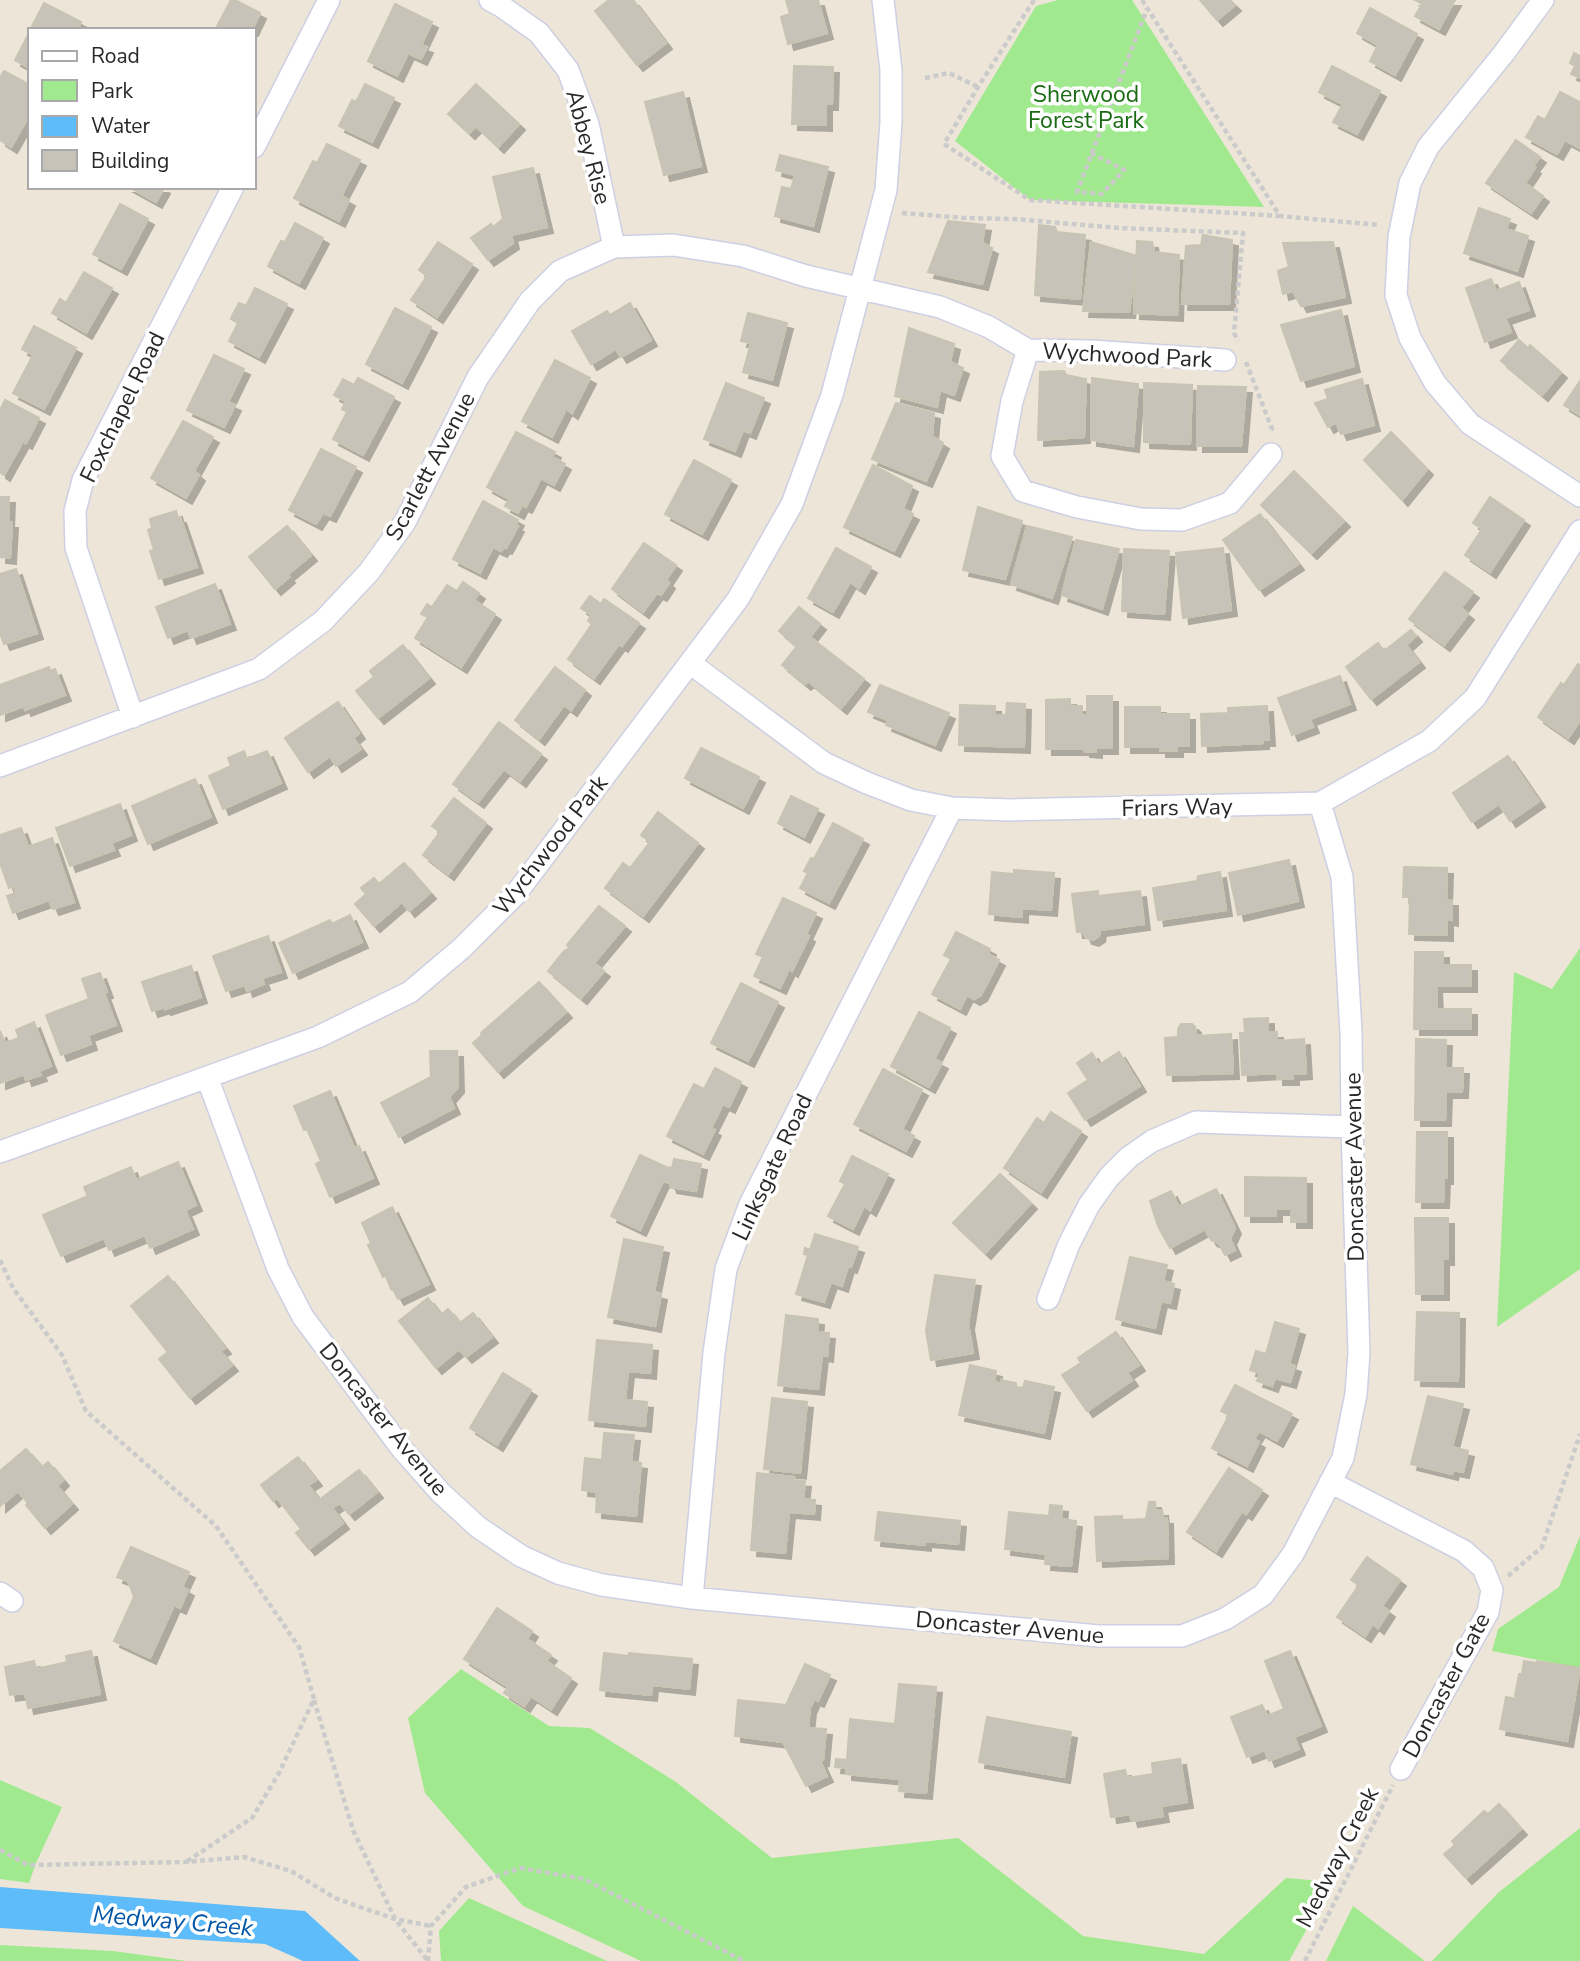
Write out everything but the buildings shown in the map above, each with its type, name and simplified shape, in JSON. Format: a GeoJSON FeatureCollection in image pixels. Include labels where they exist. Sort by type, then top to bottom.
{"type":"FeatureCollection","features":[{"type":"Feature","properties":{"kind":"street"},"geometry":{"type":"LineString","coordinates":[[256,143],[329,0]]}},
{"type":"Feature","properties":{"kind":"street","name":"Abbey Rise"},"geometry":{"type":"LineString","coordinates":[[490,0],[539,33],[568,69],[588,124],[614,247]]}},
{"type":"Feature","properties":{"kind":"street"},"geometry":{"type":"LineString","coordinates":[[1543,0],[1428,147],[1409,183],[1399,237],[1396,295],[1410,338],[1435,383],[1470,424],[1580,496]]}},
{"type":"Feature","properties":{"kind":"street","name":"Wychwood Park"},"geometry":{"type":"LineString","coordinates":[[0,1152],[317,1037],[410,992],[452,957],[515,895],[738,599],[792,504],[832,395],[886,190],[891,122],[890,1]]}},
{"type":"Feature","properties":{"kind":"street","name":"Foxchapel Road"},"geometry":{"type":"LineString","coordinates":[[133,717],[76,548],[75,511],[83,480],[232,189]]}},
{"type":"Feature","properties":{"kind":"street","name":"Scarlett Avenue"},"geometry":{"type":"LineString","coordinates":[[0,766],[259,669],[323,621],[369,572],[405,522],[478,377],[530,301],[560,271],[614,247],[673,245],[743,256],[860,290]]}},
{"type":"Feature","properties":{"kind":"street","name":"Wychwood Park"},"geometry":{"type":"LineString","coordinates":[[860,290],[940,307],[989,327],[1028,350],[1091,351],[1225,360]]}},
{"type":"Feature","properties":{"kind":"street","name":"Wychwood Park"},"geometry":{"type":"LineString","coordinates":[[1028,350],[1013,401],[1002,456],[1023,491],[1077,507],[1128,517],[1182,520],[1230,503],[1271,454]]}},
{"type":"Feature","properties":{"kind":"street","name":"Friars Way"},"geometry":{"type":"LineString","coordinates":[[690,663],[824,763],[911,800],[951,808],[1010,810],[1320,803],[1429,741],[1475,698],[1580,531]]}},
{"type":"Feature","properties":{"kind":"street","name":"Doncaster Avenue"},"geometry":{"type":"LineString","coordinates":[[207,1077],[278,1269],[303,1317],[402,1449],[441,1493],[478,1527],[521,1556],[558,1573],[602,1585],[692,1598],[1099,1636],[1182,1636],[1226,1619],[1263,1595],[1293,1554],[1343,1458],[1356,1394],[1359,1353],[1351,1032],[1342,877],[1320,803]]}},
{"type":"Feature","properties":{"kind":"street","name":"Linksgate Road"},"geometry":{"type":"LineString","coordinates":[[692,1598],[713,1353],[726,1269],[750,1204],[951,808]]}},
{"type":"Feature","properties":{"kind":"street"},"geometry":{"type":"LineString","coordinates":[[1048,1299],[1069,1244],[1089,1205],[1109,1177],[1129,1157],[1152,1141],[1196,1122],[1352,1127]]}},
{"type":"Feature","properties":{"kind":"street","name":"Doncaster Gate"},"geometry":{"type":"LineString","coordinates":[[1330,1482],[1464,1551],[1483,1568],[1492,1590],[1488,1612],[1401,1769]]}},
{"type":"Feature","properties":{"kind":"path"},"geometry":{"type":"LineString","coordinates":[[1034,0],[944,144],[1030,200],[1381,225]]}},
{"type":"Feature","properties":{"kind":"path"},"geometry":{"type":"LineString","coordinates":[[1142,0],[1280,216]]}},
{"type":"Feature","properties":{"kind":"path"},"geometry":{"type":"LineString","coordinates":[[1091,153],[1124,170],[1102,194],[1077,192],[1091,153],[1147,8]]}},
{"type":"Feature","properties":{"kind":"path"},"geometry":{"type":"LineString","coordinates":[[925,78],[949,73],[978,87]]}},
{"type":"Feature","properties":{"kind":"path"},"geometry":{"type":"LineString","coordinates":[[881,208],[904,213],[964,218],[1014,219]]}},
{"type":"Feature","properties":{"kind":"path"},"geometry":{"type":"LineString","coordinates":[[0,1260],[13,1288],[62,1355],[86,1411],[216,1526],[299,1647],[353,1830],[395,1919],[428,1961]]}},
{"type":"Feature","properties":{"kind":"path"},"geometry":{"type":"LineString","coordinates":[[1492,1590],[1542,1547],[1580,1434]]}},
{"type":"Feature","properties":{"kind":"path"},"geometry":{"type":"LineString","coordinates":[[186,1862],[252,1818],[279,1773],[313,1699]]}},
{"type":"Feature","properties":{"kind":"path","name":"Medway Creek"},"geometry":{"type":"LineString","coordinates":[[1305,1961],[1401,1769]]}},
{"type":"Feature","properties":{"kind":"path"},"geometry":{"type":"LineString","coordinates":[[0,1850],[29,1864],[186,1862],[244,1857],[291,1871],[335,1898],[395,1919],[431,1926]]}},
{"type":"Feature","properties":{"kind":"path"},"geometry":{"type":"LineString","coordinates":[[428,1961],[431,1926],[466,1887],[520,1868],[584,1879],[744,1961]]}},
{"type":"Feature","properties":{"kind":"green space","name":"Sherwood Forest Park"},"geometry":{"type":"Polygon","coordinates":[[[1058,0],[1132,0],[1264,207],[1030,200],[955,141],[1036,6],[1058,0]]]}},
{"type":"Feature","properties":{"kind":"green space"},"geometry":{"type":"Polygon","coordinates":[[[1580,948],[1580,1269],[1497,1327],[1514,972],[1552,989],[1580,948]]]}},
{"type":"Feature","properties":{"kind":"green space"},"geometry":{"type":"Polygon","coordinates":[[[1580,1536],[1580,1668],[1492,1651],[1498,1629],[1559,1587],[1580,1536]]]}},
{"type":"Feature","properties":{"kind":"green space"},"geometry":{"type":"Polygon","coordinates":[[[461,1669],[549,1726],[590,1728],[676,1782],[772,1858],[958,1838],[1083,1936],[1204,1954],[1286,1878],[1333,1882],[1289,1961],[641,1961],[523,1906],[425,1793],[408,1718],[461,1669]]]}},
{"type":"Feature","properties":{"kind":"green space"},"geometry":{"type":"Polygon","coordinates":[[[0,1780],[62,1807],[29,1883],[0,1879],[0,1780]]]}},
{"type":"Feature","properties":{"kind":"green space"},"geometry":{"type":"Polygon","coordinates":[[[1580,1828],[1580,1961],[1432,1961],[1499,1892],[1580,1828]]]}},
{"type":"Feature","properties":{"kind":"green space"},"geometry":{"type":"Polygon","coordinates":[[[469,1898],[607,1961],[441,1961],[439,1931],[469,1898]]]}},
{"type":"Feature","properties":{"kind":"green space"},"geometry":{"type":"Polygon","coordinates":[[[1353,1906],[1425,1961],[1326,1961],[1353,1906]]]}},
{"type":"Feature","properties":{"kind":"green space"},"geometry":{"type":"Polygon","coordinates":[[[0,1945],[113,1951],[187,1961],[0,1961],[0,1945]]]}},
{"type":"Feature","properties":{"kind":"water","name":"Medway Creek"},"geometry":{"type":"Polygon","coordinates":[[[0,1887],[305,1911],[360,1961],[303,1961],[265,1944],[0,1928],[0,1887]]]}}]}
